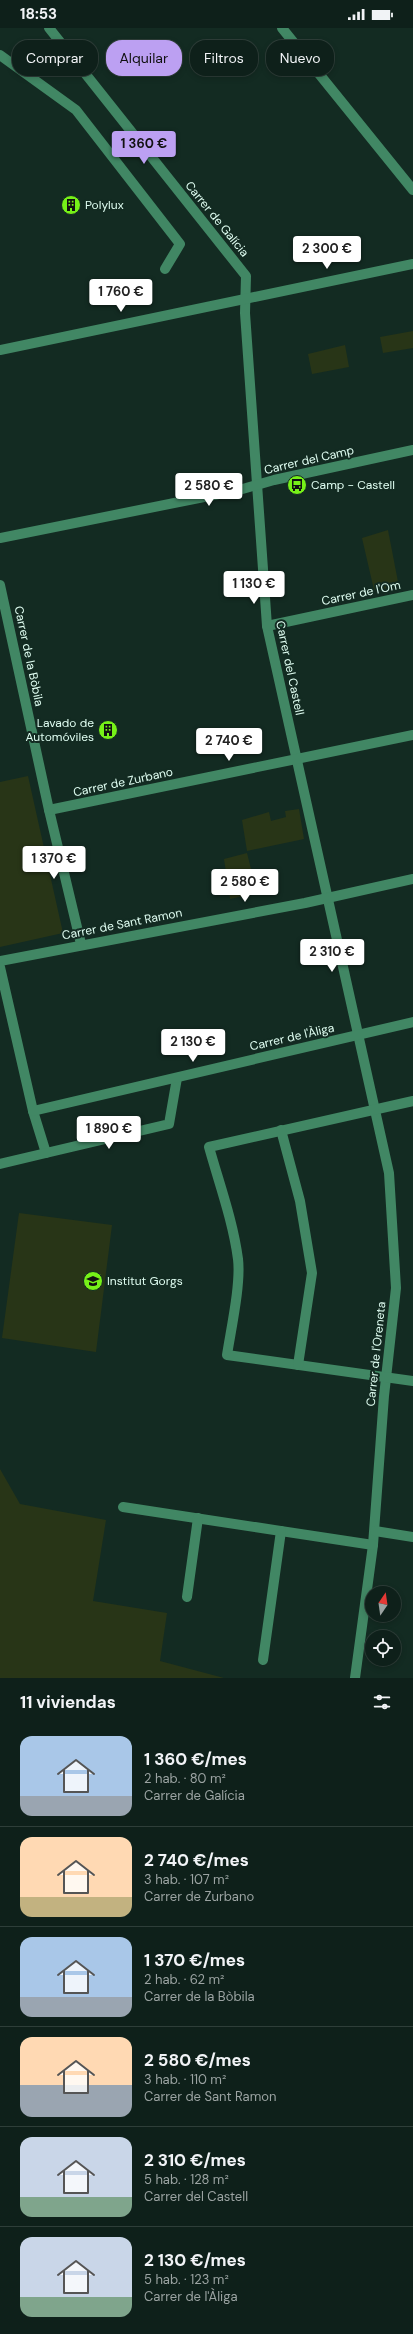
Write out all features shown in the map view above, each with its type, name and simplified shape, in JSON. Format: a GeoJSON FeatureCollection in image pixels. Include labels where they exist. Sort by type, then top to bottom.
{"type":"FeatureCollection","features":[{"type":"Feature","properties":{"kind":"street","name":"Carrer de Galícia"},"geometry":{"type":"LineString","coordinates":[[49,28],[246,276],[246,299]]}},
{"type":"Feature","properties":{"kind":"street"},"geometry":{"type":"LineString","coordinates":[[282,28],[413,190]]}},
{"type":"Feature","properties":{"kind":"street"},"geometry":{"type":"LineString","coordinates":[[0,55],[76,110],[180,244],[165,269]]}},
{"type":"Feature","properties":{"kind":"street"},"geometry":{"type":"LineString","coordinates":[[0,350],[413,264]]}},
{"type":"Feature","properties":{"kind":"street","name":"Carrer del Castell"},"geometry":{"type":"LineString","coordinates":[[246,299],[245,313],[256,486],[267,626],[326,899],[358,1035]]}},
{"type":"Feature","properties":{"kind":"street","name":"Carrer del Camp"},"geometry":{"type":"LineString","coordinates":[[0,538],[256,486],[274,480],[413,450]]}},
{"type":"Feature","properties":{"kind":"street","name":"Carrer de la Bòbila"},"geometry":{"type":"LineString","coordinates":[[0,585],[49,810],[81,944]]}},
{"type":"Feature","properties":{"kind":"street","name":"Carrer de l'Om"},"geometry":{"type":"LineString","coordinates":[[267,626],[413,595]]}},
{"type":"Feature","properties":{"kind":"street","name":"Carrer de Zurbano"},"geometry":{"type":"LineString","coordinates":[[49,810],[413,735]]}},
{"type":"Feature","properties":{"kind":"street","name":"Carrer de Sant Ramon"},"geometry":{"type":"LineString","coordinates":[[0,961],[81,944],[326,899],[413,879]]}},
{"type":"Feature","properties":{"kind":"street"},"geometry":{"type":"LineString","coordinates":[[0,967],[33,1111],[46,1153]]}},
{"type":"Feature","properties":{"kind":"street","name":"Carrer de l'Àliga"},"geometry":{"type":"LineString","coordinates":[[33,1111],[413,1022]]}},
{"type":"Feature","properties":{"kind":"street","name":"Carrer de l'Oreneta"},"geometry":{"type":"LineString","coordinates":[[355,1678],[374,1545],[386,1377],[396,1288],[389,1173],[358,1035]]}},
{"type":"Feature","properties":{"kind":"street"},"geometry":{"type":"LineString","coordinates":[[0,1164],[169,1124],[177,1078]]}},
{"type":"Feature","properties":{"kind":"street"},"geometry":{"type":"LineString","coordinates":[[413,1101],[209,1147],[229,1220],[238,1260],[235,1307],[227,1355],[413,1381]]}},
{"type":"Feature","properties":{"kind":"street"},"geometry":{"type":"LineString","coordinates":[[281,1130],[300,1201],[312,1273],[298,1365]]}},
{"type":"Feature","properties":{"kind":"street"},"geometry":{"type":"LineString","coordinates":[[123,1507],[374,1545]]}},
{"type":"Feature","properties":{"kind":"street"},"geometry":{"type":"LineString","coordinates":[[187,1597],[198,1518]]}},
{"type":"Feature","properties":{"kind":"street"},"geometry":{"type":"LineString","coordinates":[[263,1660],[281,1531]]}},
{"type":"Feature","properties":{"kind":"street"},"geometry":{"type":"LineString","coordinates":[[375,1531],[413,1537]]}},
{"type":"Feature","properties":{"kind":"green space"},"geometry":{"type":"Polygon","coordinates":[[[413,331],[413,348],[383,353],[380,337],[413,331]]]}},
{"type":"Feature","properties":{"kind":"green space"},"geometry":{"type":"Polygon","coordinates":[[[345,345],[349,367],[312,374],[308,354],[345,345]]]}},
{"type":"Feature","properties":{"kind":"green space"},"geometry":{"type":"Polygon","coordinates":[[[388,530],[399,587],[374,590],[362,538],[388,530]]]}},
{"type":"Feature","properties":{"kind":"green space"},"geometry":{"type":"Polygon","coordinates":[[[28,776],[63,933],[0,947],[0,782],[28,776]]]}},
{"type":"Feature","properties":{"kind":"green space"},"geometry":{"type":"Polygon","coordinates":[[[299,809],[304,839],[247,851],[242,820],[269,812],[271,821],[286,817],[285,811],[299,809]]]}},
{"type":"Feature","properties":{"kind":"green space"},"geometry":{"type":"Polygon","coordinates":[[[247,853],[257,893],[230,899],[224,859],[247,853]]]}},
{"type":"Feature","properties":{"kind":"green space"},"geometry":{"type":"Polygon","coordinates":[[[19,1213],[112,1225],[96,1352],[2,1338],[19,1213]]]}},
{"type":"Feature","properties":{"kind":"green space"},"geometry":{"type":"Polygon","coordinates":[[[0,1469],[20,1504],[106,1520],[93,1601],[167,1613],[160,1661],[224,1678],[0,1678],[0,1469]]]}},
{"type":"Feature","properties":{"kind":"place","name":"Polylux"},"geometry":{"type":"Point","coordinates":[71,205]}},
{"type":"Feature","properties":{"kind":"place","name":"Camp - Castell"},"geometry":{"type":"Point","coordinates":[297,485]}},
{"type":"Feature","properties":{"kind":"place","name":"Lavado de Automóviles"},"geometry":{"type":"Point","coordinates":[108,730]}},
{"type":"Feature","properties":{"kind":"place","name":"Institut Gorgs"},"geometry":{"type":"Point","coordinates":[93,1281]}}]}
